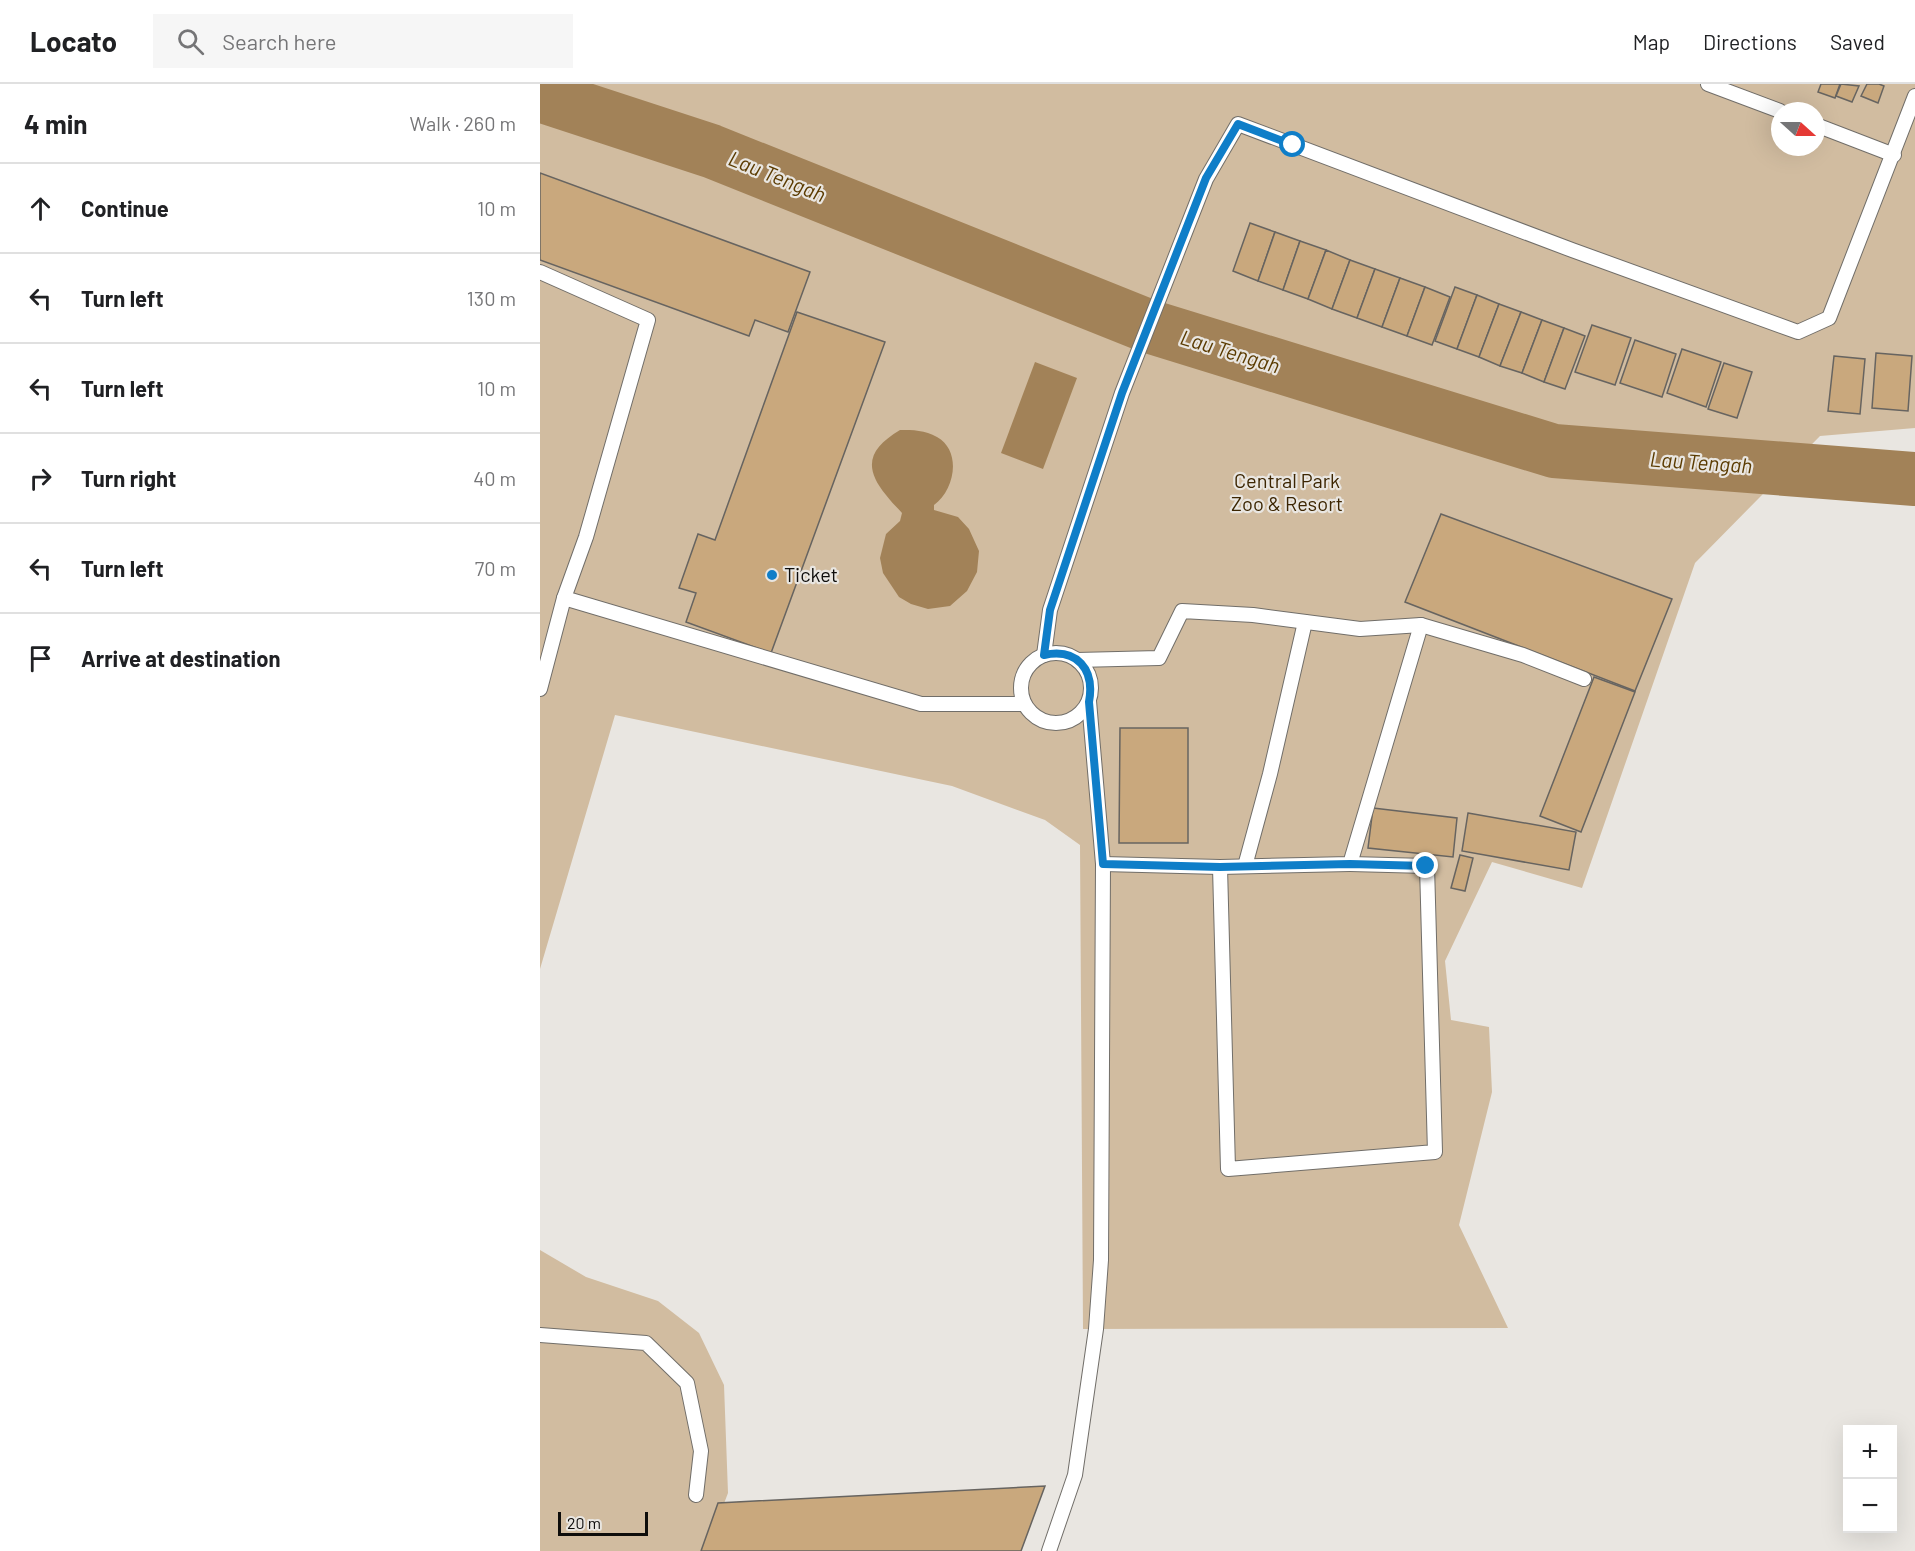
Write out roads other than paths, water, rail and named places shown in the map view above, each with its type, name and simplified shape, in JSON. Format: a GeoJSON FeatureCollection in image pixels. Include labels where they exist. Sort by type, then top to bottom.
{"type":"FeatureCollection","features":[{"type":"Feature","properties":{"kind":"lane"},"geometry":{"type":"LineString","coordinates":[[1708,84],[1771,108]]}},
{"type":"Feature","properties":{"kind":"lane"},"geometry":{"type":"LineString","coordinates":[[1044,655],[1050,610],[1122,393],[1206,178],[1238,124],[1572,250],[1798,332],[1829,318],[1915,96]]}},
{"type":"Feature","properties":{"kind":"lane"},"geometry":{"type":"LineString","coordinates":[[1825,128],[1894,155]]}},
{"type":"Feature","properties":{"kind":"lane"},"geometry":{"type":"LineString","coordinates":[[540,272],[648,320],[586,537],[564,598],[540,689]]}},
{"type":"Feature","properties":{"kind":"lane"},"geometry":{"type":"LineString","coordinates":[[564,598],[921,704],[1024,704]]}},
{"type":"Feature","properties":{"kind":"lane"},"geometry":{"type":"LineString","coordinates":[[1077,660],[1159,658],[1182,611],[1253,615],[1360,629],[1421,625],[1523,654],[1584,679]]}},
{"type":"Feature","properties":{"kind":"lane"},"geometry":{"type":"LineString","coordinates":[[1245,866],[1270,774],[1305,622]]}},
{"type":"Feature","properties":{"kind":"lane"},"geometry":{"type":"LineString","coordinates":[[1350,864],[1421,625]]}},
{"type":"Feature","properties":{"kind":"lane"},"geometry":{"type":"LineString","coordinates":[[1049,1551],[1075,1475],[1096,1329],[1101,1260],[1103,864],[1089,702],[1090,678],[1085,668],[1067,654],[1044,655],[1026,670],[1021,692],[1024,704],[1032,714],[1044,722],[1057,723],[1070,720],[1081,713],[1089,702]]}},
{"type":"Feature","properties":{"kind":"lane"},"geometry":{"type":"LineString","coordinates":[[1103,864],[1220,867],[1350,864],[1426,866],[1435,1152],[1228,1169],[1220,867]]}},
{"type":"Feature","properties":{"kind":"lane"},"geometry":{"type":"LineString","coordinates":[[540,1335],[646,1342],[687,1383],[701,1451],[696,1495]]}},
{"type":"Feature","properties":{"kind":"waterway","name":"Lau Tengah"},"geometry":{"type":"LineString","coordinates":[[540,95],[711,151],[1148,326],[1554,451],[1915,479]]}},
{"type":"Feature","properties":{"kind":"place","name":"Ticket"},"geometry":{"type":"Point","coordinates":[772,575]}},
{"type":"Feature","properties":{"kind":"park label","name":"Central Park Zoo & Resort"},"geometry":{"type":"Point","coordinates":[1287,492]}}]}
